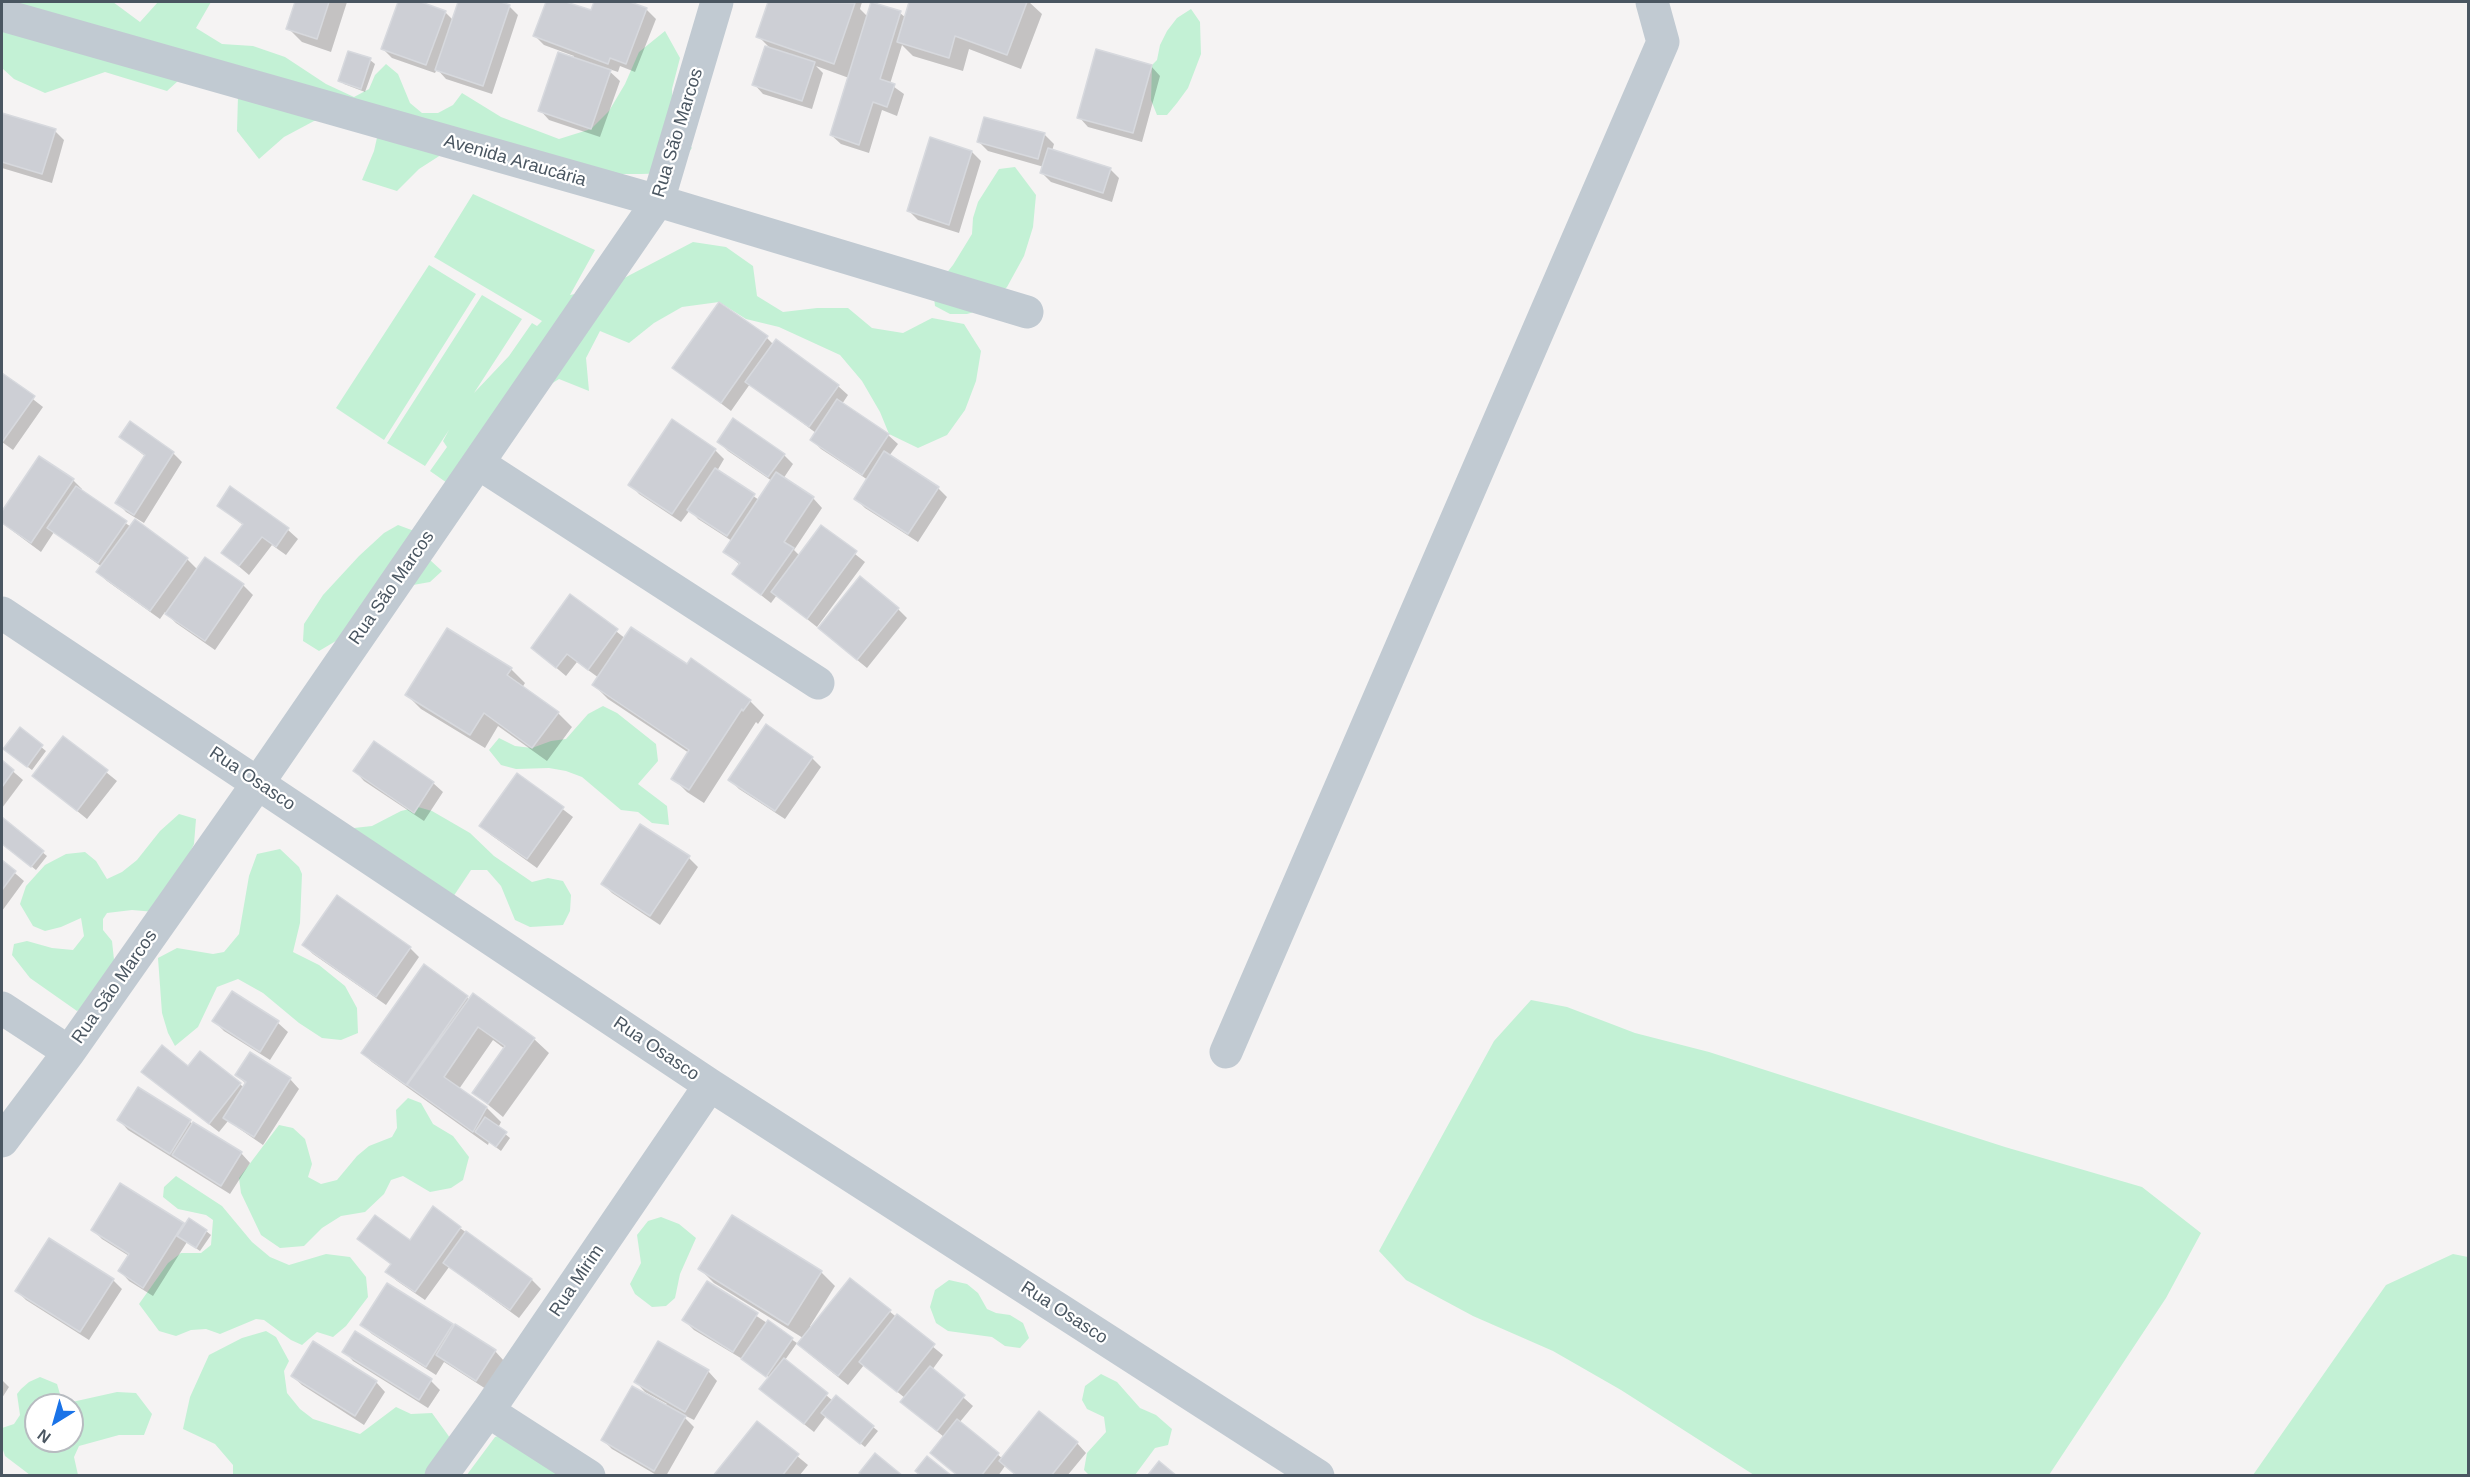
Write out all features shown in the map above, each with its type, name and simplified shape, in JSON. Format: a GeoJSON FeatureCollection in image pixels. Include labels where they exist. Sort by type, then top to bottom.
{"type":"FeatureCollection","features":[{"type":"Feature","properties":{"kind":"street","name":"Rua São Marcos"},"geometry":{"type":"LineString","coordinates":[[2,1141],[69,1052],[258,783],[658,201],[717,2]]}},
{"type":"Feature","properties":{"kind":"street"},"geometry":{"type":"LineString","coordinates":[[1226,1052],[1663,42],[1652,2]]}},
{"type":"Feature","properties":{"kind":"street","name":"Avenida Araucária"},"geometry":{"type":"LineString","coordinates":[[2,15],[658,201],[1027,312]]}},
{"type":"Feature","properties":{"kind":"street"},"geometry":{"type":"LineString","coordinates":[[478,463],[818,683]]}},
{"type":"Feature","properties":{"kind":"street","name":"Rua Osasco"},"geometry":{"type":"LineString","coordinates":[[2,613],[710,1085],[1318,1476]]}},
{"type":"Feature","properties":{"kind":"street"},"geometry":{"type":"LineString","coordinates":[[2,1008],[69,1052]]}},
{"type":"Feature","properties":{"kind":"street","name":"Rua Mirim"},"geometry":{"type":"LineString","coordinates":[[441,1476],[488,1411],[710,1085]]}},
{"type":"Feature","properties":{"kind":"street"},"geometry":{"type":"LineString","coordinates":[[488,1411],[589,1476]]}},
{"type":"Feature","properties":{"kind":"green space"},"geometry":{"type":"Polygon","coordinates":[[[2,2],[113,2],[140,22],[158,2],[211,2],[196,28],[222,44],[253,46],[285,57],[326,84],[354,97],[369,89],[375,75],[386,64],[398,74],[410,103],[422,113],[438,113],[453,105],[462,93],[501,117],[559,139],[591,129],[609,111],[625,84],[639,52],[665,31],[680,58],[672,89],[674,123],[692,148],[673,173],[641,174],[608,174],[447,151],[419,169],[397,191],[362,180],[374,151],[381,120],[314,121],[284,137],[259,159],[237,131],[238,96],[191,69],[167,91],[105,72],[45,93],[14,79],[2,68],[2,2]]]}},
{"type":"Feature","properties":{"kind":"green space"},"geometry":{"type":"Polygon","coordinates":[[[1191,9],[1200,22],[1201,54],[1188,88],[1167,115],[1157,115],[1151,100],[1152,65],[1157,60],[1160,45],[1167,31],[1177,18],[1191,9]]]}},
{"type":"Feature","properties":{"kind":"green space"},"geometry":{"type":"Polygon","coordinates":[[[1015,167],[1036,195],[1033,227],[1024,256],[1007,287],[984,309],[967,314],[950,314],[935,306],[933,290],[953,265],[972,234],[973,218],[978,202],[999,169],[1015,167]]]}},
{"type":"Feature","properties":{"kind":"green space"},"geometry":{"type":"Polygon","coordinates":[[[473,194],[595,250],[570,295],[607,287],[693,242],[726,247],[753,266],[757,296],[783,312],[817,308],[848,308],[872,328],[903,333],[932,318],[964,324],[981,351],[976,381],[965,410],[947,435],[918,448],[889,434],[880,412],[862,381],[840,355],[779,327],[746,319],[719,302],[682,307],[654,323],[629,343],[600,331],[586,358],[589,391],[559,379],[532,396],[450,485],[430,471],[447,447],[443,441],[449,430],[425,466],[387,443],[482,295],[522,319],[474,393],[509,356],[532,323],[537,326],[542,321],[434,257],[473,194]]]}},
{"type":"Feature","properties":{"kind":"green space"},"geometry":{"type":"Polygon","coordinates":[[[429,265],[476,294],[384,440],[336,408],[429,265]]]}},
{"type":"Feature","properties":{"kind":"green space"},"geometry":{"type":"Polygon","coordinates":[[[398,525],[417,532],[430,560],[442,571],[430,582],[413,585],[346,635],[319,651],[303,641],[304,624],[323,595],[359,556],[384,533],[398,525]]]}},
{"type":"Feature","properties":{"kind":"green space"},"geometry":{"type":"Polygon","coordinates":[[[603,706],[617,713],[656,744],[658,761],[638,784],[667,806],[669,825],[652,823],[638,812],[621,810],[582,777],[549,768],[516,769],[501,765],[489,750],[499,738],[515,746],[532,748],[551,741],[566,739],[588,714],[603,706]]]}},
{"type":"Feature","properties":{"kind":"green space"},"geometry":{"type":"Polygon","coordinates":[[[418,807],[432,811],[470,833],[494,856],[532,882],[548,878],[563,881],[571,895],[570,911],[563,925],[530,927],[515,920],[501,886],[487,870],[471,870],[453,897],[339,824],[354,828],[372,826],[401,811],[418,807]]]}},
{"type":"Feature","properties":{"kind":"green space"},"geometry":{"type":"Polygon","coordinates":[[[179,814],[196,819],[194,844],[176,882],[155,912],[132,910],[107,913],[103,919],[103,930],[112,941],[115,969],[91,1004],[77,1011],[30,978],[12,955],[14,944],[27,941],[52,948],[73,950],[84,936],[81,918],[45,931],[33,926],[20,904],[26,886],[45,865],[66,854],[85,852],[96,861],[107,879],[122,872],[137,860],[160,831],[179,814]]]}},
{"type":"Feature","properties":{"kind":"green space"},"geometry":{"type":"Polygon","coordinates":[[[280,849],[299,867],[302,874],[300,923],[293,952],[319,965],[345,986],[357,1008],[358,1033],[341,1040],[322,1038],[299,1023],[263,993],[238,979],[217,987],[198,1027],[175,1046],[162,1013],[158,958],[177,948],[213,954],[224,952],[239,934],[249,876],[257,854],[280,849]]]}},
{"type":"Feature","properties":{"kind":"green space"},"geometry":{"type":"Polygon","coordinates":[[[1531,1000],[1567,1007],[1635,1033],[1709,1052],[2005,1147],[2142,1187],[2201,1233],[2166,1298],[2049,1475],[1754,1475],[1621,1390],[1553,1351],[1473,1316],[1406,1280],[1379,1251],[1494,1041],[1531,1000]]]}},
{"type":"Feature","properties":{"kind":"green space"},"geometry":{"type":"Polygon","coordinates":[[[408,1098],[421,1103],[433,1124],[453,1136],[469,1157],[463,1180],[451,1188],[430,1192],[403,1176],[391,1180],[384,1194],[365,1212],[341,1216],[322,1228],[304,1246],[280,1248],[261,1235],[241,1193],[239,1178],[279,1125],[293,1128],[305,1139],[312,1164],[308,1177],[321,1184],[337,1180],[357,1156],[369,1146],[392,1137],[397,1128],[396,1110],[408,1098]]]}},
{"type":"Feature","properties":{"kind":"green space"},"geometry":{"type":"Polygon","coordinates":[[[176,1176],[222,1206],[252,1242],[270,1257],[289,1265],[326,1254],[350,1257],[366,1277],[368,1297],[346,1326],[333,1337],[317,1332],[302,1345],[291,1340],[264,1320],[256,1319],[220,1334],[206,1329],[191,1330],[176,1336],[159,1331],[139,1304],[168,1263],[181,1253],[201,1253],[211,1245],[213,1220],[206,1215],[178,1209],[163,1197],[164,1187],[176,1176]]]}},
{"type":"Feature","properties":{"kind":"green space"},"geometry":{"type":"Polygon","coordinates":[[[661,1217],[679,1224],[696,1238],[680,1274],[675,1298],[666,1306],[652,1307],[635,1294],[630,1284],[641,1263],[637,1235],[648,1221],[661,1217]]]}},
{"type":"Feature","properties":{"kind":"green space"},"geometry":{"type":"Polygon","coordinates":[[[2453,1254],[2468,1257],[2468,1475],[2253,1475],[2386,1285],[2453,1254]]]}},
{"type":"Feature","properties":{"kind":"green space"},"geometry":{"type":"Polygon","coordinates":[[[949,1280],[967,1284],[978,1293],[987,1309],[1010,1315],[1023,1323],[1029,1338],[1020,1348],[1005,1346],[992,1337],[948,1331],[936,1323],[930,1307],[935,1290],[949,1280]]]}},
{"type":"Feature","properties":{"kind":"green space"},"geometry":{"type":"Polygon","coordinates":[[[266,1331],[276,1337],[289,1361],[284,1371],[287,1393],[300,1409],[313,1419],[360,1434],[396,1407],[411,1414],[432,1413],[453,1442],[437,1475],[233,1475],[233,1465],[215,1444],[183,1429],[190,1397],[209,1355],[242,1338],[266,1331]]]}},
{"type":"Feature","properties":{"kind":"green space"},"geometry":{"type":"Polygon","coordinates":[[[1101,1374],[1117,1382],[1140,1408],[1156,1415],[1172,1429],[1168,1445],[1155,1448],[1135,1475],[1089,1475],[1084,1470],[1087,1453],[1106,1432],[1104,1417],[1087,1409],[1082,1400],[1085,1386],[1101,1374]]]}},
{"type":"Feature","properties":{"kind":"green space"},"geometry":{"type":"Polygon","coordinates":[[[40,1377],[57,1384],[60,1393],[24,1393],[24,1453],[76,1453],[74,1457],[78,1475],[30,1475],[5,1456],[2,1447],[2,1428],[14,1424],[20,1415],[17,1394],[40,1377]]]}},
{"type":"Feature","properties":{"kind":"green space"},"geometry":{"type":"Polygon","coordinates":[[[117,1392],[136,1393],[152,1414],[144,1435],[119,1435],[84,1445],[84,1399],[117,1392]]]}},
{"type":"Feature","properties":{"kind":"green space"},"geometry":{"type":"Polygon","coordinates":[[[514,1431],[586,1476],[466,1476],[495,1437],[514,1431]]]}},
{"type":"Feature","properties":{"kind":"building"},"geometry":{"type":"Polygon","coordinates":[[[295,2],[329,2],[317,39],[286,29],[295,2]]]}},
{"type":"Feature","properties":{"kind":"building"},"geometry":{"type":"Polygon","coordinates":[[[398,2],[421,2],[446,11],[426,65],[381,49],[398,2]]]}},
{"type":"Feature","properties":{"kind":"building"},"geometry":{"type":"Polygon","coordinates":[[[458,2],[501,2],[510,5],[483,86],[435,70],[458,2]]]}},
{"type":"Feature","properties":{"kind":"building"},"geometry":{"type":"Polygon","coordinates":[[[546,2],[566,2],[591,10],[594,2],[630,2],[647,8],[626,64],[610,58],[608,64],[533,36],[546,2]]]}},
{"type":"Feature","properties":{"kind":"building"},"geometry":{"type":"Polygon","coordinates":[[[768,2],[855,3],[834,64],[756,37],[768,2]]]}},
{"type":"Feature","properties":{"kind":"building"},"geometry":{"type":"Polygon","coordinates":[[[871,2],[901,11],[880,79],[895,84],[887,107],[873,102],[859,145],[830,135],[871,2]]]}},
{"type":"Feature","properties":{"kind":"building"},"geometry":{"type":"Polygon","coordinates":[[[909,2],[1027,2],[1007,55],[955,36],[949,58],[897,42],[909,2]]]}},
{"type":"Feature","properties":{"kind":"building"},"geometry":{"type":"Polygon","coordinates":[[[765,46],[815,62],[802,101],[752,85],[765,46]]]}},
{"type":"Feature","properties":{"kind":"building"},"geometry":{"type":"Polygon","coordinates":[[[1096,49],[1152,65],[1133,133],[1077,118],[1096,49]]]}},
{"type":"Feature","properties":{"kind":"building"},"geometry":{"type":"Polygon","coordinates":[[[348,51],[371,58],[361,89],[338,81],[348,51]]]}},
{"type":"Feature","properties":{"kind":"building"},"geometry":{"type":"Polygon","coordinates":[[[558,52],[611,70],[591,129],[538,111],[558,52]]]}},
{"type":"Feature","properties":{"kind":"building"},"geometry":{"type":"Polygon","coordinates":[[[2,113],[56,129],[42,174],[2,162],[2,113]]]}},
{"type":"Feature","properties":{"kind":"building"},"geometry":{"type":"Polygon","coordinates":[[[984,117],[1045,133],[1038,159],[977,142],[984,117]]]}},
{"type":"Feature","properties":{"kind":"building"},"geometry":{"type":"Polygon","coordinates":[[[930,137],[972,151],[949,225],[907,211],[930,137]]]}},
{"type":"Feature","properties":{"kind":"building"},"geometry":{"type":"Polygon","coordinates":[[[1048,148],[1111,168],[1103,193],[1040,173],[1048,148]]]}},
{"type":"Feature","properties":{"kind":"building"},"geometry":{"type":"Polygon","coordinates":[[[719,302],[768,336],[721,403],[672,368],[719,302]]]}},
{"type":"Feature","properties":{"kind":"building"},"geometry":{"type":"Polygon","coordinates":[[[776,339],[839,385],[809,427],[745,382],[776,339]]]}},
{"type":"Feature","properties":{"kind":"building"},"geometry":{"type":"Polygon","coordinates":[[[2,373],[35,396],[3,441],[2,440],[2,373]]]}},
{"type":"Feature","properties":{"kind":"building"},"geometry":{"type":"Polygon","coordinates":[[[837,399],[889,434],[862,475],[810,440],[837,399]]]}},
{"type":"Feature","properties":{"kind":"building"},"geometry":{"type":"Polygon","coordinates":[[[733,418],[785,454],[768,477],[717,442],[733,418]]]}},
{"type":"Feature","properties":{"kind":"building"},"geometry":{"type":"Polygon","coordinates":[[[672,419],[716,449],[672,514],[628,485],[672,419]]]}},
{"type":"Feature","properties":{"kind":"building"},"geometry":{"type":"Polygon","coordinates":[[[130,421],[174,452],[134,515],[115,503],[145,455],[119,437],[130,421]]]}},
{"type":"Feature","properties":{"kind":"building"},"geometry":{"type":"Polygon","coordinates":[[[884,451],[939,487],[908,534],[854,499],[884,451]]]}},
{"type":"Feature","properties":{"kind":"building"},"geometry":{"type":"Polygon","coordinates":[[[39,456],[74,479],[31,543],[2,523],[2,511],[39,456]]]}},
{"type":"Feature","properties":{"kind":"building"},"geometry":{"type":"Polygon","coordinates":[[[715,468],[755,494],[727,536],[687,510],[715,468]]]}},
{"type":"Feature","properties":{"kind":"building"},"geometry":{"type":"Polygon","coordinates":[[[776,472],[814,497],[784,542],[794,548],[761,595],[732,574],[740,563],[723,552],[776,472]]]}},
{"type":"Feature","properties":{"kind":"building"},"geometry":{"type":"Polygon","coordinates":[[[76,486],[127,521],[98,563],[47,528],[76,486]]]}},
{"type":"Feature","properties":{"kind":"building"},"geometry":{"type":"Polygon","coordinates":[[[230,486],[289,528],[276,547],[262,537],[239,566],[221,553],[243,524],[217,506],[230,486]]]}},
{"type":"Feature","properties":{"kind":"building"},"geometry":{"type":"Polygon","coordinates":[[[135,519],[188,558],[150,611],[96,572],[135,519]]]}},
{"type":"Feature","properties":{"kind":"building"},"geometry":{"type":"Polygon","coordinates":[[[821,525],[857,551],[807,619],[771,592],[821,525]]]}},
{"type":"Feature","properties":{"kind":"building"},"geometry":{"type":"Polygon","coordinates":[[[205,557],[244,584],[205,641],[165,614],[205,557]]]}},
{"type":"Feature","properties":{"kind":"building"},"geometry":{"type":"Polygon","coordinates":[[[860,576],[899,608],[857,660],[818,628],[860,576]]]}},
{"type":"Feature","properties":{"kind":"building"},"geometry":{"type":"Polygon","coordinates":[[[570,594],[618,629],[588,670],[567,654],[556,668],[531,648],[570,594]]]}},
{"type":"Feature","properties":{"kind":"building"},"geometry":{"type":"Polygon","coordinates":[[[631,627],[687,664],[691,658],[751,700],[743,711],[742,709],[689,790],[671,779],[689,750],[592,685],[631,627]]]}},
{"type":"Feature","properties":{"kind":"building"},"geometry":{"type":"Polygon","coordinates":[[[447,628],[512,668],[507,675],[559,712],[532,748],[484,713],[470,735],[405,695],[447,628]]]}},
{"type":"Feature","properties":{"kind":"building"},"geometry":{"type":"Polygon","coordinates":[[[766,724],[813,757],[775,811],[728,780],[766,724]]]}},
{"type":"Feature","properties":{"kind":"building"},"geometry":{"type":"Polygon","coordinates":[[[20,727],[43,745],[27,767],[3,749],[20,727]]]}},
{"type":"Feature","properties":{"kind":"building"},"geometry":{"type":"Polygon","coordinates":[[[63,736],[108,770],[77,811],[32,776],[63,736]]]}},
{"type":"Feature","properties":{"kind":"building"},"geometry":{"type":"Polygon","coordinates":[[[374,741],[434,782],[414,813],[353,771],[374,741]]]}},
{"type":"Feature","properties":{"kind":"building"},"geometry":{"type":"Polygon","coordinates":[[[2,760],[14,770],[2,787],[2,760]]]}},
{"type":"Feature","properties":{"kind":"building"},"geometry":{"type":"Polygon","coordinates":[[[517,773],[564,807],[527,859],[479,826],[517,773]]]}},
{"type":"Feature","properties":{"kind":"building"},"geometry":{"type":"Polygon","coordinates":[[[2,817],[44,851],[31,867],[2,844],[2,817]]]}},
{"type":"Feature","properties":{"kind":"building"},"geometry":{"type":"Polygon","coordinates":[[[640,824],[690,856],[650,916],[601,884],[640,824]]]}},
{"type":"Feature","properties":{"kind":"building"},"geometry":{"type":"Polygon","coordinates":[[[2,860],[16,871],[2,890],[2,860]]]}},
{"type":"Feature","properties":{"kind":"building"},"geometry":{"type":"Polygon","coordinates":[[[337,895],[411,947],[376,997],[302,945],[337,895]]]}},
{"type":"Feature","properties":{"kind":"building"},"geometry":{"type":"Polygon","coordinates":[[[424,964],[468,996],[406,1085],[361,1053],[424,964]]]}},
{"type":"Feature","properties":{"kind":"building"},"geometry":{"type":"Polygon","coordinates":[[[232,991],[279,1021],[260,1052],[212,1021],[232,991]]]}},
{"type":"Feature","properties":{"kind":"building"},"geometry":{"type":"Polygon","coordinates":[[[473,993],[535,1038],[488,1104],[472,1093],[505,1046],[478,1027],[444,1077],[487,1107],[473,1132],[407,1085],[473,993]]]}},
{"type":"Feature","properties":{"kind":"building"},"geometry":{"type":"Polygon","coordinates":[[[162,1045],[188,1066],[200,1051],[241,1083],[209,1124],[141,1072],[162,1045]]]}},
{"type":"Feature","properties":{"kind":"building"},"geometry":{"type":"Polygon","coordinates":[[[250,1052],[291,1078],[254,1137],[223,1118],[246,1082],[235,1075],[250,1052]]]}},
{"type":"Feature","properties":{"kind":"building"},"geometry":{"type":"Polygon","coordinates":[[[138,1087],[191,1120],[170,1154],[117,1120],[138,1087]]]}},
{"type":"Feature","properties":{"kind":"building"},"geometry":{"type":"Polygon","coordinates":[[[485,1117],[507,1132],[496,1147],[475,1132],[485,1117]]]}},
{"type":"Feature","properties":{"kind":"building"},"geometry":{"type":"Polygon","coordinates":[[[193,1122],[242,1152],[221,1186],[172,1155],[193,1122]]]}},
{"type":"Feature","properties":{"kind":"building"},"geometry":{"type":"Polygon","coordinates":[[[120,1183],[184,1223],[143,1288],[118,1271],[129,1254],[91,1230],[120,1183]]]}},
{"type":"Feature","properties":{"kind":"building"},"geometry":{"type":"Polygon","coordinates":[[[433,1206],[461,1227],[415,1292],[385,1272],[391,1264],[357,1239],[375,1215],[410,1240],[433,1206]]]}},
{"type":"Feature","properties":{"kind":"building"},"geometry":{"type":"Polygon","coordinates":[[[732,1215],[822,1271],[788,1325],[698,1269],[732,1215]]]}},
{"type":"Feature","properties":{"kind":"building"},"geometry":{"type":"Polygon","coordinates":[[[189,1218],[207,1230],[196,1248],[177,1236],[189,1218]]]}},
{"type":"Feature","properties":{"kind":"building"},"geometry":{"type":"Polygon","coordinates":[[[466,1231],[532,1279],[510,1310],[443,1263],[466,1231]]]}},
{"type":"Feature","properties":{"kind":"building"},"geometry":{"type":"Polygon","coordinates":[[[49,1238],[114,1279],[80,1332],[15,1291],[49,1238]]]}},
{"type":"Feature","properties":{"kind":"building"},"geometry":{"type":"Polygon","coordinates":[[[850,1278],[891,1310],[838,1376],[797,1344],[850,1278]]]}},
{"type":"Feature","properties":{"kind":"building"},"geometry":{"type":"Polygon","coordinates":[[[707,1281],[758,1313],[733,1352],[682,1320],[707,1281]]]}},
{"type":"Feature","properties":{"kind":"building"},"geometry":{"type":"Polygon","coordinates":[[[387,1283],[453,1324],[426,1367],[360,1325],[387,1283]]]}},
{"type":"Feature","properties":{"kind":"building"},"geometry":{"type":"Polygon","coordinates":[[[897,1314],[935,1344],[897,1392],[859,1362],[897,1314]]]}},
{"type":"Feature","properties":{"kind":"building"},"geometry":{"type":"Polygon","coordinates":[[[768,1320],[793,1338],[766,1377],[741,1359],[768,1320]]]}},
{"type":"Feature","properties":{"kind":"building"},"geometry":{"type":"Polygon","coordinates":[[[455,1324],[496,1350],[476,1381],[436,1355],[455,1324]]]}},
{"type":"Feature","properties":{"kind":"building"},"geometry":{"type":"Polygon","coordinates":[[[355,1331],[432,1379],[419,1400],[342,1352],[355,1331]]]}},
{"type":"Feature","properties":{"kind":"building"},"geometry":{"type":"Polygon","coordinates":[[[313,1341],[377,1381],[355,1416],[291,1376],[313,1341]]]}},
{"type":"Feature","properties":{"kind":"building"},"geometry":{"type":"Polygon","coordinates":[[[658,1341],[709,1370],[685,1412],[634,1382],[658,1341]]]}},
{"type":"Feature","properties":{"kind":"building"},"geometry":{"type":"Polygon","coordinates":[[[784,1358],[828,1393],[804,1424],[759,1389],[784,1358]]]}},
{"type":"Feature","properties":{"kind":"building"},"geometry":{"type":"Polygon","coordinates":[[[930,1366],[965,1395],[937,1431],[900,1402],[930,1366]]]}},
{"type":"Feature","properties":{"kind":"building"},"geometry":{"type":"Polygon","coordinates":[[[632,1386],[686,1416],[654,1471],[601,1440],[632,1386]]]}},
{"type":"Feature","properties":{"kind":"building"},"geometry":{"type":"Polygon","coordinates":[[[836,1395],[874,1426],[860,1444],[821,1413],[836,1395]]]}},
{"type":"Feature","properties":{"kind":"building"},"geometry":{"type":"Polygon","coordinates":[[[1039,1411],[1078,1442],[1051,1476],[1017,1476],[999,1461],[1039,1411]]]}},
{"type":"Feature","properties":{"kind":"building"},"geometry":{"type":"Polygon","coordinates":[[[957,1419],[999,1453],[981,1476],[958,1476],[930,1453],[957,1419]]]}},
{"type":"Feature","properties":{"kind":"building"},"geometry":{"type":"Polygon","coordinates":[[[757,1421],[799,1454],[782,1476],[713,1476],[757,1421]]]}},
{"type":"Feature","properties":{"kind":"building"},"geometry":{"type":"Polygon","coordinates":[[[875,1453],[903,1476],[862,1476],[859,1473],[875,1453]]]}},
{"type":"Feature","properties":{"kind":"building"},"geometry":{"type":"Polygon","coordinates":[[[927,1456],[952,1476],[921,1476],[915,1471],[927,1456]]]}},
{"type":"Feature","properties":{"kind":"building"},"geometry":{"type":"Polygon","coordinates":[[[1159,1461],[1177,1476],[1147,1476],[1159,1461]]]}}]}
